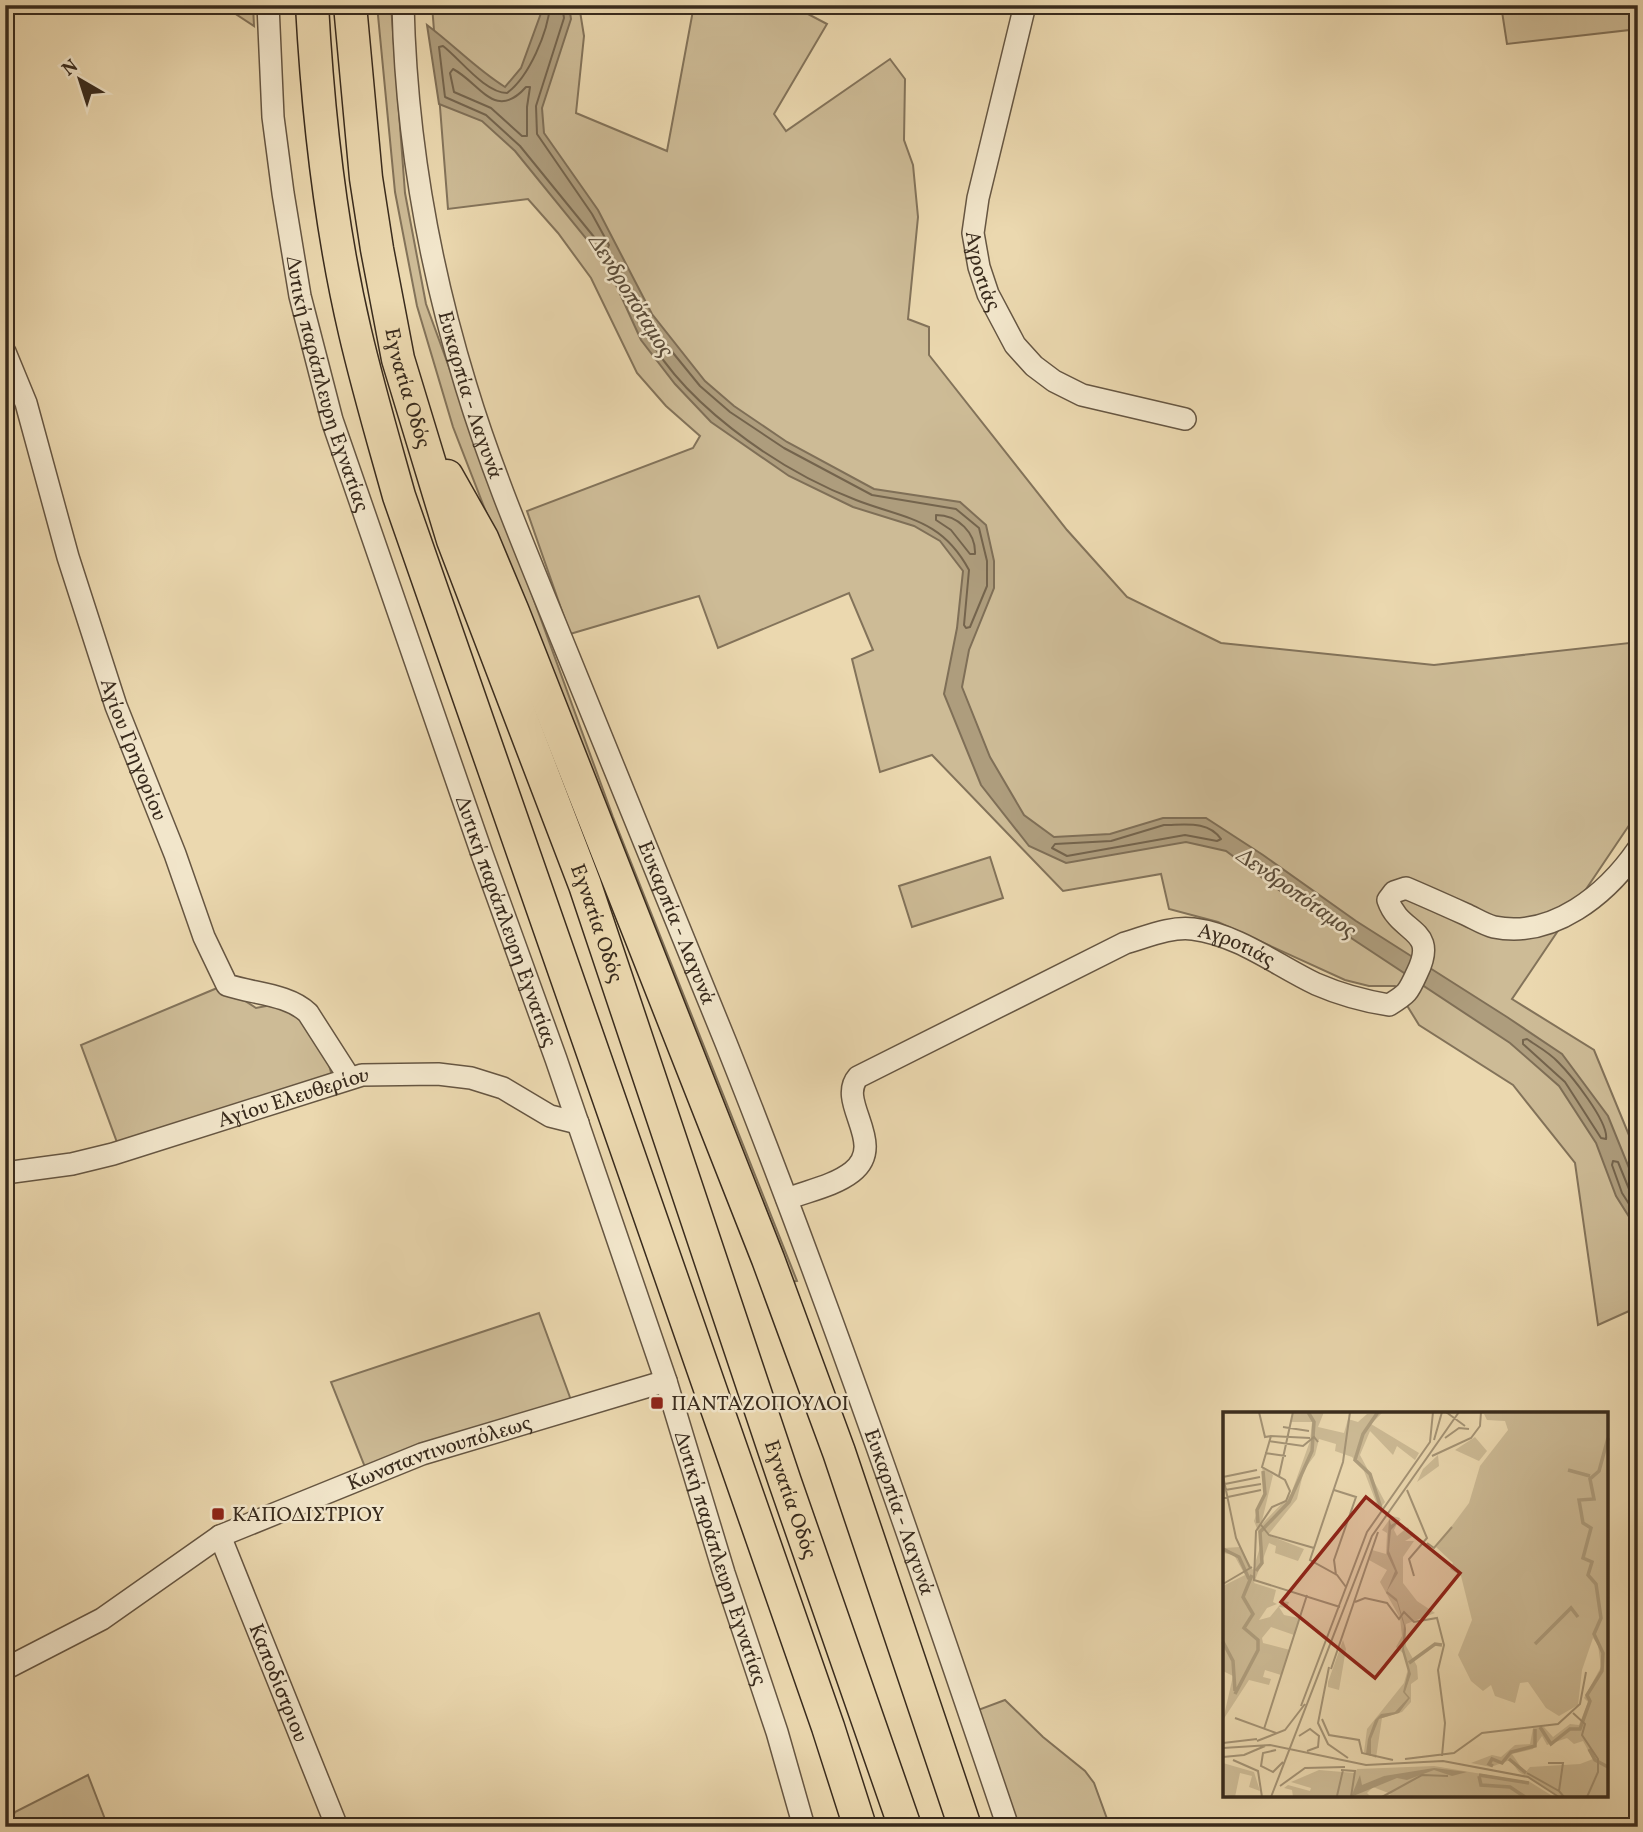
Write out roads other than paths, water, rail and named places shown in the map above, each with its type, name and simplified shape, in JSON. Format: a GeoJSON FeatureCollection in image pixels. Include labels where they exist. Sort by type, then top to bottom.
{"type":"FeatureCollection","features":[{"type":"Feature","properties":{"kind":"highway","name":"Εγνατία Οδός"},"geometry":{"type":"LineString","coordinates":[[312,5],[318,101],[340,253],[354,330],[370,396],[400,496],[808,1667],[860,1827]]}},
{"type":"Feature","properties":{"kind":"highway","name":"Εγνατία Οδός"},"geometry":{"type":"LineString","coordinates":[[350,5],[366,178],[398,359],[453,540],[585,885],[785,1482],[905,1827]]}},
{"type":"Feature","properties":{"kind":"highway"},"geometry":{"type":"LineString","coordinates":[[419,426],[482,538],[544,688],[763,1246],[839,1452],[965,1827]]}},
{"type":"Feature","properties":{"kind":"street","name":"Δυτική παράπλευρη Εγνατίας"},"geometry":{"type":"LineString","coordinates":[[268,5],[273,117],[282,193],[300,296],[332,420],[666,1381],[804,1827]]}},
{"type":"Feature","properties":{"kind":"street","name":"Ευκαρπία - Λαγυνά"},"geometry":{"type":"LineString","coordinates":[[403,5],[407,92],[421,199],[437,280],[467,389],[516,523],[787,1199],[922,1573],[1008,1827]]}},
{"type":"Feature","properties":{"kind":"street","name":"Αγροτιάς"},"geometry":{"type":"LineString","coordinates":[[1025,5],[978,198],[973,233],[979,267],[988,295],[1015,345],[1034,366],[1054,381],[1082,395],[1185,419]]}},
{"type":"Feature","properties":{"kind":"street","name":"Αγίου Γρηγορίου"},"geometry":{"type":"LineString","coordinates":[[5,352],[26,403],[68,557],[116,706],[176,855],[204,937],[227,985],[300,1005],[308,1013],[349,1077]]}},
{"type":"Feature","properties":{"kind":"street","name":"Αγροτιάς"},"geometry":{"type":"LineString","coordinates":[[787,1199],[844,1177],[863,1161],[866,1150],[853,1090],[858,1077],[1125,943],[1162,932],[1191,928],[1219,934],[1317,984],[1364,1001],[1389,1006],[1407,994],[1426,956],[1422,940],[1391,909],[1388,900],[1394,892],[1406,888],[1494,927],[1525,928],[1556,920],[1580,908],[1623,870],[1638,849]]}},
{"type":"Feature","properties":{"kind":"street","name":"Αγίου Ελευθερίου"},"geometry":{"type":"LineString","coordinates":[[5,1173],[72,1164],[113,1154],[362,1074],[471,1078],[503,1088],[539,1112],[578,1123]]}},
{"type":"Feature","properties":{"kind":"street","name":"Κωνσταντινουπόλεως"},"geometry":{"type":"LineString","coordinates":[[5,1669],[102,1619],[220,1536],[422,1454],[666,1381]]}},
{"type":"Feature","properties":{"kind":"street","name":"Καποδίστριου"},"geometry":{"type":"LineString","coordinates":[[220,1536],[337,1827]]}},
{"type":"Feature","properties":{"kind":"water","name":"Δενδροπόταμος"},"geometry":{"type":"Polygon","coordinates":[[[544,5],[569,5],[571,19],[542,108],[544,133],[598,210],[652,314],[705,381],[734,406],[787,442],[874,489],[960,502],[986,525],[994,561],[994,588],[969,650],[962,687],[990,757],[1024,815],[1054,837],[1110,834],[1163,818],[1206,818],[1356,921],[1562,1054],[1608,1116],[1638,1190],[1638,1231],[1616,1196],[1596,1143],[1559,1086],[1510,1043],[1283,893],[1226,851],[1186,842],[1066,863],[1029,846],[981,785],[944,694],[957,628],[963,571],[940,541],[914,526],[853,507],[789,476],[711,422],[675,384],[641,340],[606,263],[515,151],[482,121],[439,104],[427,25],[484,73],[505,87],[521,68],[544,5]]]}},
{"type":"Feature","properties":{"kind":"place","name":"ΠΑΝΤΑΖΟΠΟΥΛΟΙ"},"geometry":{"type":"Point","coordinates":[657,1403]}},
{"type":"Feature","properties":{"kind":"place","name":"ΚΑΠΟΔΙΣΤΡΙΟΥ"},"geometry":{"type":"Point","coordinates":[218,1514]}}]}
